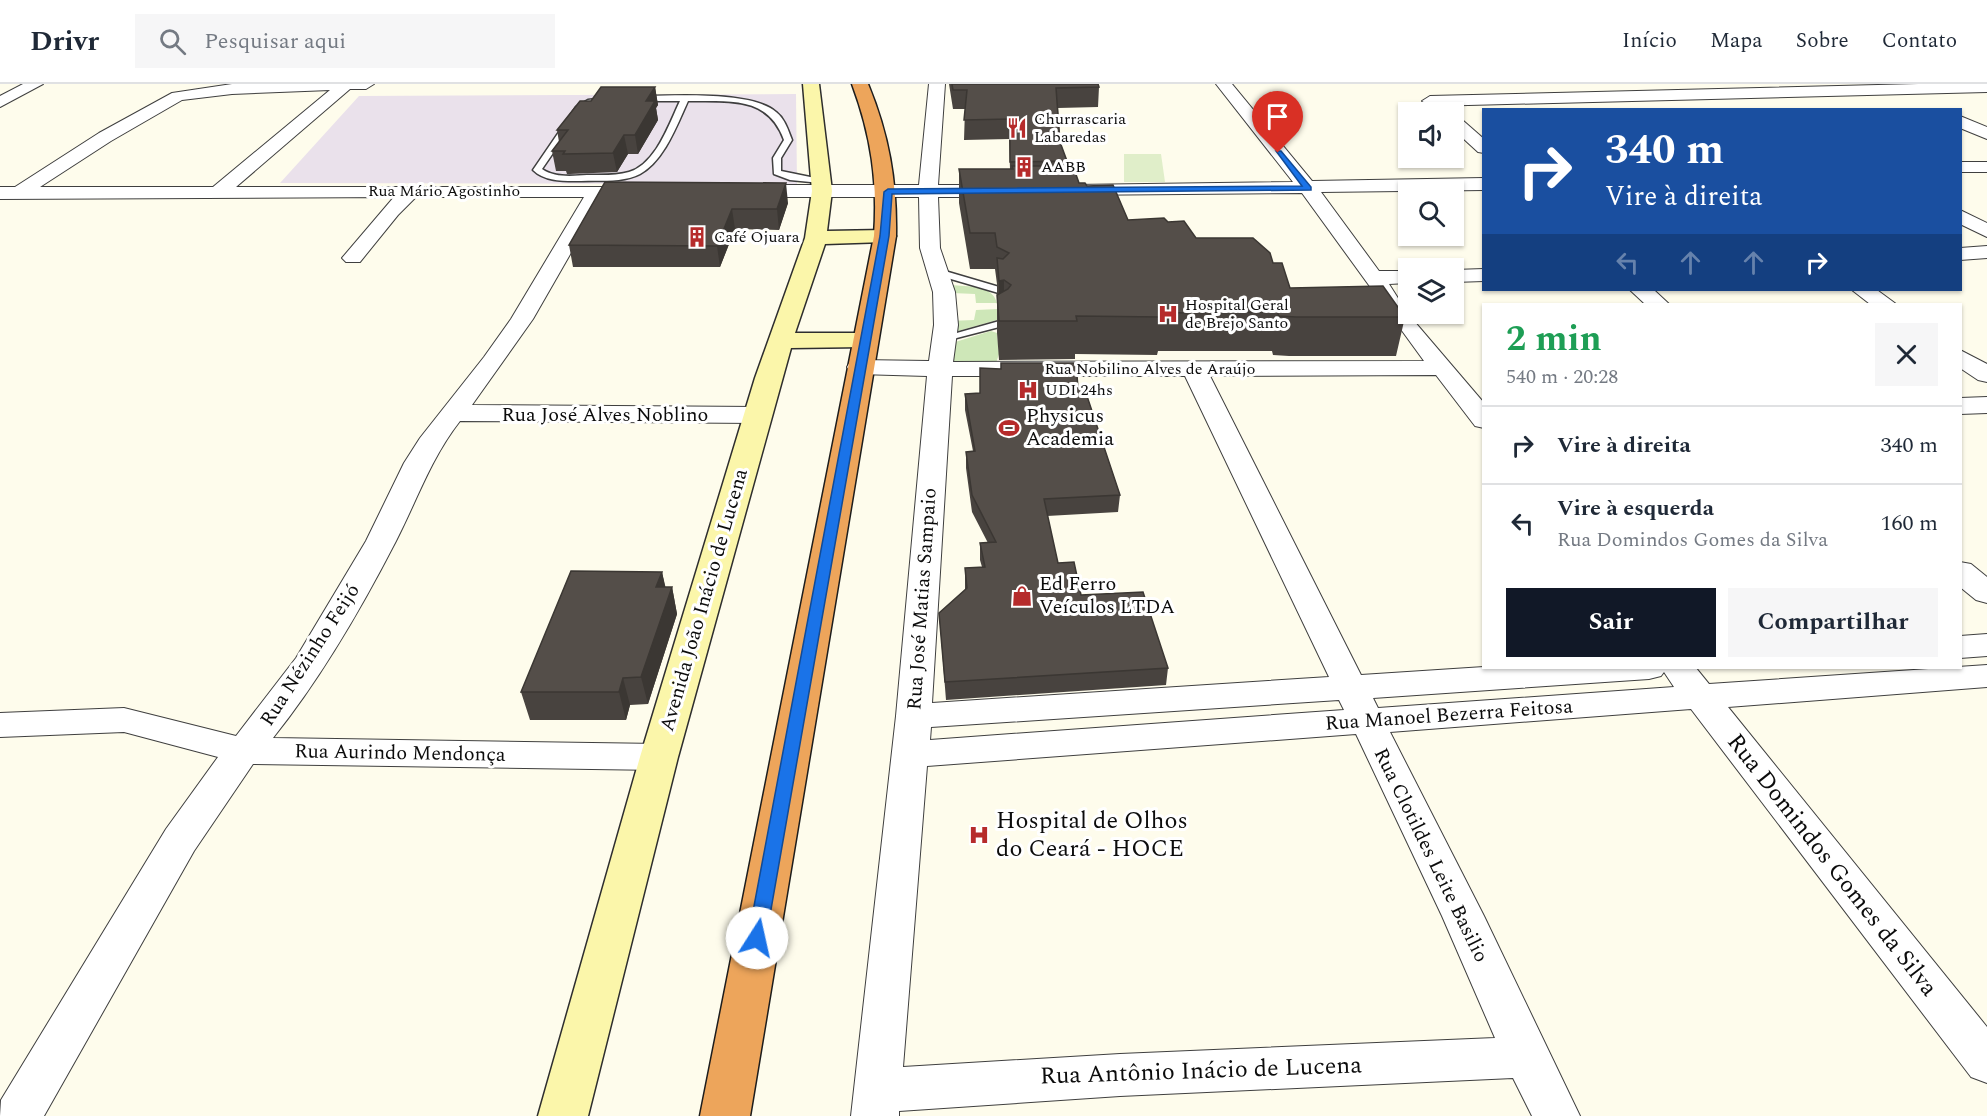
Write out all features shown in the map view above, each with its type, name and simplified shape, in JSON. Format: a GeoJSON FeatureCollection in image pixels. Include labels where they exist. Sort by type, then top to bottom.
{"type":"FeatureCollection","features":[{"type":"Feature","properties":{"kind":"highway"},"geometry":{"type":"LineString","coordinates":[[725,1116],[885,236],[888,192],[880,135],[860,84]]}},
{"type":"Feature","properties":{"kind":"street"},"geometry":{"type":"LineString","coordinates":[[0,102],[35,84]]}},
{"type":"Feature","properties":{"kind":"street"},"geometry":{"type":"LineString","coordinates":[[0,206],[10,193],[178,96],[260,86],[366,84]]}},
{"type":"Feature","properties":{"kind":"street","name":"Avenida João Inácio de Lucena"},"geometry":{"type":"LineString","coordinates":[[563,1116],[659,757],[758,415],[816,238],[822,185],[811,84]]}},
{"type":"Feature","properties":{"kind":"street","name":"Rua José Matias Sampaio"},"geometry":{"type":"LineString","coordinates":[[876,1103],[914,716],[935,412],[943,369],[945,338],[946,299],[930,248],[928,191],[937,84]]}},
{"type":"Feature","properties":{"kind":"street"},"geometry":{"type":"LineString","coordinates":[[1224,84],[1308,188],[1373,278],[1394,316],[1482,418]]}},
{"type":"Feature","properties":{"kind":"street"},"geometry":{"type":"LineString","coordinates":[[1565,84],[1599,108]]}},
{"type":"Feature","properties":{"kind":"street"},"geometry":{"type":"LineString","coordinates":[[1755,84],[1798,108]]}},
{"type":"Feature","properties":{"kind":"street"},"geometry":{"type":"LineString","coordinates":[[219,190],[346,85]]}},
{"type":"Feature","properties":{"kind":"street"},"geometry":{"type":"LineString","coordinates":[[1414,87],[1430,101],[1894,90],[1953,86],[1987,87]]}},
{"type":"Feature","properties":{"kind":"street"},"geometry":{"type":"LineString","coordinates":[[1894,90],[1926,105]]}},
{"type":"Feature","properties":{"kind":"street"},"geometry":{"type":"LineString","coordinates":[[1962,122],[1987,134]]}},
{"type":"Feature","properties":{"kind":"street"},"geometry":{"type":"LineString","coordinates":[[1464,131],[1482,146]]}},
{"type":"Feature","properties":{"kind":"street"},"geometry":{"type":"LineString","coordinates":[[1962,167],[1987,166]]}},
{"type":"Feature","properties":{"kind":"street"},"geometry":{"type":"LineString","coordinates":[[1050,191],[1131,194],[1482,184]]}},
{"type":"Feature","properties":{"kind":"street"},"geometry":{"type":"LineString","coordinates":[[728,191],[822,185],[888,192],[1027,191]]}},
{"type":"Feature","properties":{"kind":"street","name":"Rua Mário Agostinho"},"geometry":{"type":"LineString","coordinates":[[10,193],[219,190],[656,191]]}},
{"type":"Feature","properties":{"kind":"street"},"geometry":{"type":"LineString","coordinates":[[353,258],[370,234],[412,191]]}},
{"type":"Feature","properties":{"kind":"street","name":"Rua Nézinho Feijó"},"geometry":{"type":"LineString","coordinates":[[18,1116],[180,840],[222,778],[245,751],[309,664],[381,541],[418,463],[522,319],[597,191]]}},
{"type":"Feature","properties":{"kind":"street"},"geometry":{"type":"LineString","coordinates":[[1962,217],[1987,231]]}},
{"type":"Feature","properties":{"kind":"street"},"geometry":{"type":"LineString","coordinates":[[816,238],[885,236]]}},
{"type":"Feature","properties":{"kind":"street"},"geometry":{"type":"LineString","coordinates":[[1962,254],[1987,252]]}},
{"type":"Feature","properties":{"kind":"street"},"geometry":{"type":"LineString","coordinates":[[1464,276],[1482,275]]}},
{"type":"Feature","properties":{"kind":"street"},"geometry":{"type":"LineString","coordinates":[[1373,278],[1398,277]]}},
{"type":"Feature","properties":{"kind":"street"},"geometry":{"type":"LineString","coordinates":[[1642,291],[1657,303]]}},
{"type":"Feature","properties":{"kind":"street"},"geometry":{"type":"LineString","coordinates":[[1865,291],[1883,303]]}},
{"type":"Feature","properties":{"kind":"street"},"geometry":{"type":"LineString","coordinates":[[782,341],[862,353]]}},
{"type":"Feature","properties":{"kind":"street","name":"Rua Nobilino Alves de Araújo"},"geometry":{"type":"LineString","coordinates":[[862,353],[943,369],[1005,365],[1194,369],[1441,368]]}},
{"type":"Feature","properties":{"kind":"street"},"geometry":{"type":"LineString","coordinates":[[1962,358],[1987,375]]}},
{"type":"Feature","properties":{"kind":"street","name":"Rua Clotildes Leite Basilio"},"geometry":{"type":"LineString","coordinates":[[1194,369],[1365,721],[1463,916],[1526,1057],[1556,1116]]}},
{"type":"Feature","properties":{"kind":"street"},"geometry":{"type":"LineString","coordinates":[[1962,406],[1987,405]]}},
{"type":"Feature","properties":{"kind":"street","name":"Rua José Alves Noblino"},"geometry":{"type":"LineString","coordinates":[[453,413],[758,415]]}},
{"type":"Feature","properties":{"kind":"street"},"geometry":{"type":"LineString","coordinates":[[1962,573],[1987,593]]}},
{"type":"Feature","properties":{"kind":"street"},"geometry":{"type":"LineString","coordinates":[[1962,647],[1987,645]]}},
{"type":"Feature","properties":{"kind":"street","name":"Rua Manoel Bezerra Feitosa"},"geometry":{"type":"LineString","coordinates":[[914,716],[1632,669]]}},
{"type":"Feature","properties":{"kind":"street","name":"Rua Manoel Bezerra Feitosa"},"geometry":{"type":"LineString","coordinates":[[910,754],[1365,721],[1690,682],[1987,676]]}},
{"type":"Feature","properties":{"kind":"street","name":"Rua Domindos Gomes da Silva"},"geometry":{"type":"LineString","coordinates":[[1690,682],[1987,1062]]}},
{"type":"Feature","properties":{"kind":"street","name":"Rua Aurindo Mendonça"},"geometry":{"type":"LineString","coordinates":[[0,725],[124,720],[245,751],[659,757]]}},
{"type":"Feature","properties":{"kind":"street","name":"Rua Antônio Inácio de Lucena"},"geometry":{"type":"LineString","coordinates":[[876,1103],[1034,1078],[1526,1057]]}},
{"type":"Feature","properties":{"kind":"lane"},"geometry":{"type":"LineString","coordinates":[[685,99],[662,144],[637,172],[611,176],[563,177],[548,176],[537,170],[583,105],[615,99],[685,99],[740,101],[766,108],[779,118],[788,140],[777,158],[777,172],[822,185]]}},
{"type":"Feature","properties":{"kind":"lane"},"geometry":{"type":"LineString","coordinates":[[938,272],[1002,291]]}},
{"type":"Feature","properties":{"kind":"lane"},"geometry":{"type":"LineString","coordinates":[[945,338],[1003,323]]}},
{"type":"Feature","properties":{"kind":"shaded area"},"geometry":{"type":"Polygon","coordinates":[[[796,94],[797,184],[280,183],[359,96],[796,94]]]}},
{"type":"Feature","properties":{"kind":"green space"},"geometry":{"type":"Polygon","coordinates":[[[1124,154],[1161,154],[1165,182],[1124,182],[1124,154]]]}},
{"type":"Feature","properties":{"kind":"green space"},"geometry":{"type":"Polygon","coordinates":[[[951,285],[984,289],[990,292],[997,303],[976,303],[975,294],[952,293],[951,285]]]}},
{"type":"Feature","properties":{"kind":"green space"},"geometry":{"type":"Polygon","coordinates":[[[998,309],[997,320],[951,333],[949,321],[974,320],[976,310],[998,309]]]}},
{"type":"Feature","properties":{"kind":"green space"},"geometry":{"type":"Polygon","coordinates":[[[991,331],[997,333],[999,354],[996,363],[950,363],[952,343],[991,331]]]}},
{"type":"Feature","properties":{"kind":"building"},"geometry":{"type":"Polygon","coordinates":[[[952,84],[1098,84],[1099,87],[1056,88],[1060,142],[1067,161],[1010,162],[1010,119],[964,120],[967,90],[953,90],[952,84]]]}},
{"type":"Feature","properties":{"kind":"building"},"geometry":{"type":"Polygon","coordinates":[[[601,87],[655,87],[646,101],[655,101],[635,135],[624,135],[613,153],[563,154],[565,151],[552,151],[568,130],[557,130],[580,101],[591,101],[601,87]]]}},
{"type":"Feature","properties":{"kind":"building"},"geometry":{"type":"Polygon","coordinates":[[[1012,166],[1073,166],[1079,183],[1085,183],[1087,186],[1113,185],[1128,220],[1164,218],[1168,222],[1184,221],[1196,238],[1253,238],[1270,253],[1273,263],[1282,263],[1290,288],[1383,286],[1398,307],[1398,317],[1296,317],[1279,316],[1277,312],[1160,313],[1161,317],[1076,316],[1077,321],[999,321],[997,295],[1011,285],[1004,280],[999,281],[997,258],[1003,259],[1009,253],[997,247],[995,233],[970,233],[959,169],[1013,169],[1012,166]]]}},
{"type":"Feature","properties":{"kind":"building"},"geometry":{"type":"Polygon","coordinates":[[[605,182],[786,183],[777,209],[732,209],[717,246],[569,245],[605,182]]]}},
{"type":"Feature","properties":{"kind":"building"},"geometry":{"type":"Polygon","coordinates":[[[1001,363],[1076,363],[1078,388],[1084,387],[1120,495],[1044,499],[1058,563],[1074,562],[1081,595],[1143,592],[1168,668],[945,682],[939,613],[967,588],[965,568],[985,567],[980,543],[996,542],[972,495],[966,452],[975,451],[965,394],[980,393],[980,368],[1001,369],[1001,363]]]}},
{"type":"Feature","properties":{"kind":"building"},"geometry":{"type":"Polygon","coordinates":[[[571,571],[662,572],[656,587],[672,587],[641,677],[623,678],[619,692],[521,692],[571,571]]]}},
{"type":"Feature","properties":{"kind":"place","name":"Churrascaria Labaredas"},"geometry":{"type":"Point","coordinates":[1017,128]}},
{"type":"Feature","properties":{"kind":"place","name":"AABB"},"geometry":{"type":"Point","coordinates":[1024,167]}},
{"type":"Feature","properties":{"kind":"place","name":"Café Ojuara"},"geometry":{"type":"Point","coordinates":[697,237]}},
{"type":"Feature","properties":{"kind":"place","name":"Hospital Geral de Brejo Santo"},"geometry":{"type":"Point","coordinates":[1168,314]}},
{"type":"Feature","properties":{"kind":"place","name":"UDI 24hs"},"geometry":{"type":"Point","coordinates":[1028,390]}},
{"type":"Feature","properties":{"kind":"place","name":"Physicus Academia"},"geometry":{"type":"Point","coordinates":[1009,428]}},
{"type":"Feature","properties":{"kind":"place","name":"Ed Ferro Veículos LTDA"},"geometry":{"type":"Point","coordinates":[1022,596]}},
{"type":"Feature","properties":{"kind":"place","name":"Hospital de Olhos do Ceará - HOCE"},"geometry":{"type":"Point","coordinates":[979,835]}},
{"type":"Feature","properties":{"kind":"route"},"geometry":{"type":"LineString","coordinates":[[757,938],[855,389],[885,236],[888,192],[1130,192],[1308,188],[1278,153]]}}]}
